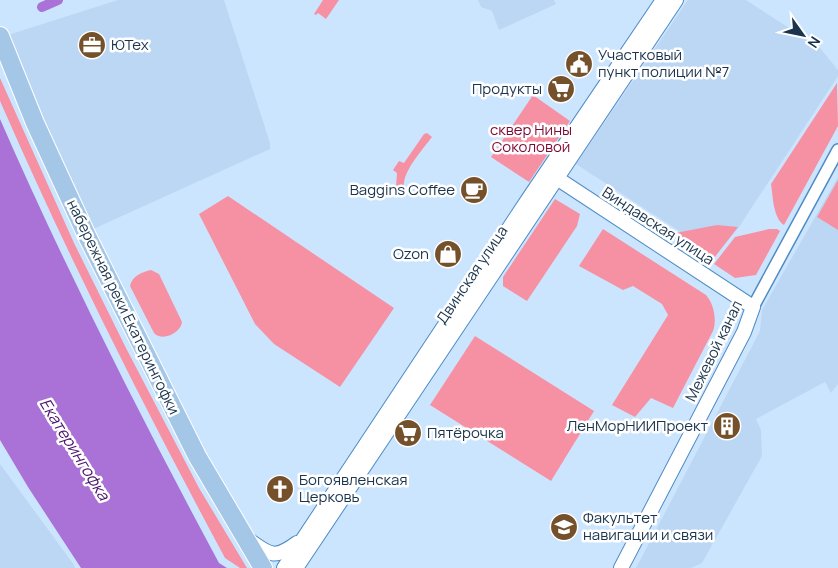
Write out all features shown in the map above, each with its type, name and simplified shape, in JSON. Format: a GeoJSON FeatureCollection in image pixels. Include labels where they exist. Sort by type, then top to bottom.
{"type":"FeatureCollection","features":[{"type":"Feature","properties":{"kind":"main road","name":"набережная реки Екатерингофки"},"geometry":{"type":"LineString","coordinates":[[0,36],[35,123],[87,236],[197,456],[263,568]]}},
{"type":"Feature","properties":{"kind":"main road","name":"набережная реки Екатерингофки"},"geometry":{"type":"LineString","coordinates":[[0,65],[83,249],[189,461],[252,568]]}},
{"type":"Feature","properties":{"kind":"street","name":"Двинская улица"},"geometry":{"type":"LineString","coordinates":[[296,568],[663,0]]}},
{"type":"Feature","properties":{"kind":"street","name":"Двинская улица"},"geometry":{"type":"LineString","coordinates":[[284,568],[551,175],[676,0]]}},
{"type":"Feature","properties":{"kind":"street","name":"Межевой канал"},"geometry":{"type":"LineString","coordinates":[[621,568],[740,339],[753,307],[838,150]]}},
{"type":"Feature","properties":{"kind":"street","name":"Виндавская улица"},"geometry":{"type":"LineString","coordinates":[[551,175],[753,307]]}},
{"type":"Feature","properties":{"kind":"street"},"geometry":{"type":"LineString","coordinates":[[245,538],[266,552],[275,554],[282,553],[305,536]]}},
{"type":"Feature","properties":{"kind":"shaded area"},"geometry":{"type":"Polygon","coordinates":[[[118,0],[224,0],[270,143],[270,149],[91,230],[8,35],[118,0]]]}},
{"type":"Feature","properties":{"kind":"shaded area"},"geometry":{"type":"Polygon","coordinates":[[[478,0],[554,0],[556,4],[499,30],[492,11],[481,7],[478,0]]]}},
{"type":"Feature","properties":{"kind":"shaded area"},"geometry":{"type":"Polygon","coordinates":[[[688,0],[746,0],[820,48],[838,70],[838,76],[739,227],[716,255],[576,164],[688,0]]]}},
{"type":"Feature","properties":{"kind":"shaded area"},"geometry":{"type":"Polygon","coordinates":[[[838,177],[838,384],[831,393],[825,382],[756,419],[761,430],[762,456],[702,563],[691,568],[636,568],[760,331],[762,310],[838,177]]]}},
{"type":"Feature","properties":{"kind":"shaded area"},"geometry":{"type":"Polygon","coordinates":[[[0,464],[74,565],[75,568],[0,568],[0,464]]]}},
{"type":"Feature","properties":{"kind":"green space"},"geometry":{"type":"Polygon","coordinates":[[[323,0],[339,0],[326,19],[318,13],[314,14],[323,0]]]}},
{"type":"Feature","properties":{"kind":"green space"},"geometry":{"type":"Polygon","coordinates":[[[0,78],[74,243],[127,350],[199,488],[247,568],[240,568],[225,558],[138,392],[29,167],[0,101],[0,78]]]}},
{"type":"Feature","properties":{"kind":"green space"},"geometry":{"type":"Polygon","coordinates":[[[837,83],[838,126],[784,225],[780,222],[776,212],[771,184],[837,83]]]}},
{"type":"Feature","properties":{"kind":"green space","name":"сквер Нины Соколовой"},"geometry":{"type":"Polygon","coordinates":[[[533,95],[570,121],[529,182],[491,157],[533,95]]]}},
{"type":"Feature","properties":{"kind":"green space"},"geometry":{"type":"Polygon","coordinates":[[[427,133],[432,137],[406,175],[404,187],[399,189],[396,187],[397,173],[393,170],[399,161],[404,163],[424,134],[427,133]]]}},
{"type":"Feature","properties":{"kind":"green space"},"geometry":{"type":"Polygon","coordinates":[[[838,180],[838,230],[817,217],[838,180]]]}},
{"type":"Feature","properties":{"kind":"green space"},"geometry":{"type":"Polygon","coordinates":[[[228,196],[394,308],[340,387],[274,344],[255,324],[199,214],[228,196]]]}},
{"type":"Feature","properties":{"kind":"green space"},"geometry":{"type":"Polygon","coordinates":[[[555,199],[580,214],[577,226],[527,301],[503,286],[503,277],[555,199]]]}},
{"type":"Feature","properties":{"kind":"green space"},"geometry":{"type":"Polygon","coordinates":[[[717,225],[738,227],[711,262],[670,234],[717,225]]]}},
{"type":"Feature","properties":{"kind":"green space"},"geometry":{"type":"Polygon","coordinates":[[[603,229],[706,295],[713,307],[715,317],[713,331],[673,408],[651,398],[635,417],[612,405],[668,315],[662,304],[633,286],[623,290],[579,266],[603,229]]]}},
{"type":"Feature","properties":{"kind":"green space"},"geometry":{"type":"Polygon","coordinates":[[[769,229],[780,231],[756,275],[735,278],[714,264],[735,237],[769,229]]]}},
{"type":"Feature","properties":{"kind":"green space"},"geometry":{"type":"Polygon","coordinates":[[[151,270],[159,274],[182,322],[178,330],[171,335],[162,337],[154,333],[130,286],[135,277],[151,270]]]}},
{"type":"Feature","properties":{"kind":"green space"},"geometry":{"type":"Polygon","coordinates":[[[475,336],[594,411],[551,481],[430,405],[475,336]]]}},
{"type":"Feature","properties":{"kind":"water","name":"Екатерингофка"},"geometry":{"type":"Polygon","coordinates":[[[0,119],[51,232],[133,399],[219,563],[227,568],[81,568],[0,440],[0,119]]]}},
{"type":"Feature","properties":{"kind":"waterway"},"geometry":{"type":"LineString","coordinates":[[42,7],[58,0]]}},
{"type":"Feature","properties":{"kind":"place","name":"ЮТех"},"geometry":{"type":"Point","coordinates":[92,45]}},
{"type":"Feature","properties":{"kind":"place","name":"Участковый пункт полиции №7"},"geometry":{"type":"Point","coordinates":[579,64]}},
{"type":"Feature","properties":{"kind":"place","name":"Продукты"},"geometry":{"type":"Point","coordinates":[561,89]}},
{"type":"Feature","properties":{"kind":"place","name":"Baggins Coffee"},"geometry":{"type":"Point","coordinates":[474,190]}},
{"type":"Feature","properties":{"kind":"place","name":"Ozon"},"geometry":{"type":"Point","coordinates":[448,254]}},
{"type":"Feature","properties":{"kind":"place","name":"ЛенМорНИИПроект"},"geometry":{"type":"Point","coordinates":[727,426]}},
{"type":"Feature","properties":{"kind":"place","name":"Пятёрочка"},"geometry":{"type":"Point","coordinates":[408,433]}},
{"type":"Feature","properties":{"kind":"place","name":"Богоявленская Церковь"},"geometry":{"type":"Point","coordinates":[280,489]}},
{"type":"Feature","properties":{"kind":"place","name":"Факультет навигации и связи"},"geometry":{"type":"Point","coordinates":[564,527]}}]}
